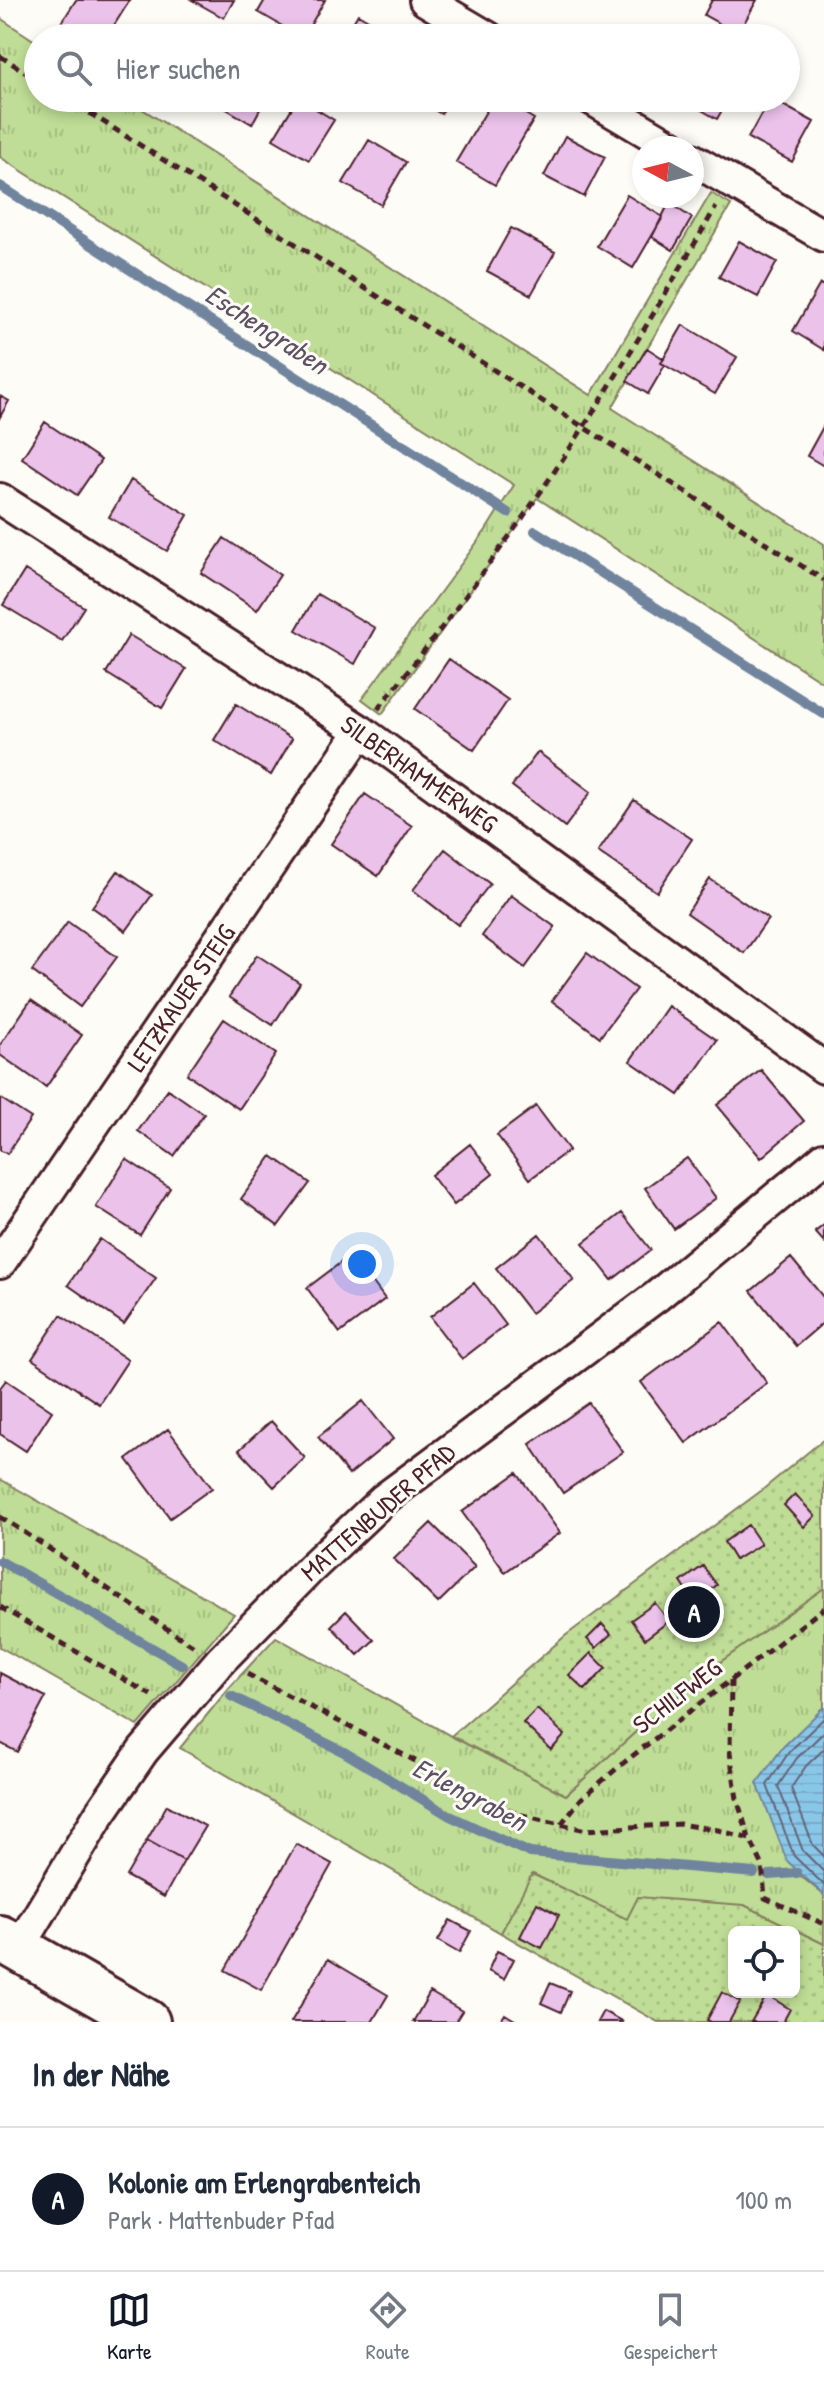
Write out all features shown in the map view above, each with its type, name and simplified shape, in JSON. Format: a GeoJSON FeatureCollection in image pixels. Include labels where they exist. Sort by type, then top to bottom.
{"type":"FeatureCollection","features":[{"type":"Feature","properties":{"kind":"main road"},"geometry":{"type":"LineString","coordinates":[[9,1943],[147,2022]]}},
{"type":"Feature","properties":{"kind":"street"},"geometry":{"type":"LineString","coordinates":[[425,0],[465,24]]}},
{"type":"Feature","properties":{"kind":"street"},"geometry":{"type":"LineString","coordinates":[[614,112],[654,136]]}},
{"type":"Feature","properties":{"kind":"street"},"geometry":{"type":"LineString","coordinates":[[704,166],[824,236]]}},
{"type":"Feature","properties":{"kind":"street","name":"SILBERHAMMERWEG"},"geometry":{"type":"LineString","coordinates":[[3,508],[361,731],[824,1068]]}},
{"type":"Feature","properties":{"kind":"street","name":"LETZKAUER STEIG"},"geometry":{"type":"LineString","coordinates":[[0,1263],[361,731]]}},
{"type":"Feature","properties":{"kind":"street","name":"MATTENBUDER PFAD"},"geometry":{"type":"LineString","coordinates":[[9,1943],[143,1751],[220,1661],[310,1569],[384,1499],[657,1296],[824,1158]]}},
{"type":"Feature","properties":{"kind":"path"},"geometry":{"type":"LineString","coordinates":[[0,56],[24,71]]}},
{"type":"Feature","properties":{"kind":"path"},"geometry":{"type":"LineString","coordinates":[[88,112],[824,580]]}},
{"type":"Feature","properties":{"kind":"path"},"geometry":{"type":"LineString","coordinates":[[361,731],[444,626],[528,510],[658,307],[731,182]]}},
{"type":"Feature","properties":{"kind":"path"},"geometry":{"type":"LineString","coordinates":[[0,1517],[148,1618],[220,1661],[518,1814],[586,1830],[679,1824],[750,1839]]}},
{"type":"Feature","properties":{"kind":"path"},"geometry":{"type":"LineString","coordinates":[[0,1607],[176,1710]]}},
{"type":"Feature","properties":{"kind":"path","name":"SCHILFWEG"},"geometry":{"type":"LineString","coordinates":[[561,1824],[581,1799],[622,1764],[824,1608]]}},
{"type":"Feature","properties":{"kind":"path"},"geometry":{"type":"LineString","coordinates":[[731,1680],[730,1752],[737,1799],[762,1864],[765,1898],[824,1924]]}},
{"type":"Feature","properties":{"kind":"green space"},"geometry":{"type":"Polygon","coordinates":[[[0,18],[24,34],[24,112],[147,112],[591,395],[711,193],[731,205],[612,408],[824,544],[824,683],[537,498],[382,714],[362,699],[486,530],[514,485],[0,157],[0,18]]]}},
{"type":"Feature","properties":{"kind":"green space"},"geometry":{"type":"Polygon","coordinates":[[[824,1439],[824,1588],[716,1665],[566,1795],[451,1736],[565,1636],[761,1491],[824,1439]]]}},
{"type":"Feature","properties":{"kind":"green space"},"geometry":{"type":"Polygon","coordinates":[[[0,1479],[234,1614],[138,1726],[0,1647],[0,1479]]]}},
{"type":"Feature","properties":{"kind":"green space"},"geometry":{"type":"Polygon","coordinates":[[[824,1588],[824,1707],[820,1710],[797,1873],[824,1895],[824,1944],[800,1932],[800,1926],[787,1926],[744,1905],[627,1920],[533,1874],[501,1933],[180,1748],[276,1637],[451,1736],[566,1795],[716,1665],[824,1588]]]}},
{"type":"Feature","properties":{"kind":"green space"},"geometry":{"type":"Polygon","coordinates":[[[532,1874],[627,1919],[638,1897],[744,1905],[787,1926],[728,1926],[728,1998],[800,1998],[800,1932],[824,1944],[824,2022],[658,2022],[501,1933],[532,1874]]]}},
{"type":"Feature","properties":{"kind":"water"},"geometry":{"type":"Polygon","coordinates":[[[824,1707],[824,1895],[787,1861],[757,1783],[783,1747],[824,1707]]]}},
{"type":"Feature","properties":{"kind":"building"},"geometry":{"type":"Polygon","coordinates":[[[76,0],[130,0],[115,24],[61,24],[76,0]]]}},
{"type":"Feature","properties":{"kind":"building"},"geometry":{"type":"Polygon","coordinates":[[[192,0],[234,0],[224,18],[192,0]]]}},
{"type":"Feature","properties":{"kind":"building"},"geometry":{"type":"Polygon","coordinates":[[[265,0],[325,0],[311,24],[279,24],[258,12],[265,0]]]}},
{"type":"Feature","properties":{"kind":"building"},"geometry":{"type":"Polygon","coordinates":[[[712,0],[757,0],[744,24],[720,24],[704,15],[712,0]]]}},
{"type":"Feature","properties":{"kind":"building"},"geometry":{"type":"Polygon","coordinates":[[[358,14],[375,24],[352,24],[358,14]]]}},
{"type":"Feature","properties":{"kind":"building"},"geometry":{"type":"Polygon","coordinates":[[[232,112],[258,112],[252,124],[232,112]]]}},
{"type":"Feature","properties":{"kind":"building"},"geometry":{"type":"Polygon","coordinates":[[[289,112],[321,112],[334,120],[309,160],[273,139],[289,112]]]}},
{"type":"Feature","properties":{"kind":"building"},"geometry":{"type":"Polygon","coordinates":[[[486,112],[522,112],[534,119],[495,185],[456,162],[486,112]]]}},
{"type":"Feature","properties":{"kind":"building"},"geometry":{"type":"Polygon","coordinates":[[[705,112],[721,112],[717,119],[705,112]]]}},
{"type":"Feature","properties":{"kind":"building"},"geometry":{"type":"Polygon","coordinates":[[[762,112],[796,112],[814,122],[792,162],[748,138],[762,112]]]}},
{"type":"Feature","properties":{"kind":"building"},"geometry":{"type":"Polygon","coordinates":[[[565,136],[605,157],[584,197],[544,176],[565,136]]]}},
{"type":"Feature","properties":{"kind":"building"},"geometry":{"type":"Polygon","coordinates":[[[369,140],[406,162],[381,205],[343,183],[369,140]]]}},
{"type":"Feature","properties":{"kind":"building"},"geometry":{"type":"Polygon","coordinates":[[[627,195],[632,198],[632,208],[648,208],[663,217],[633,268],[597,246],[627,195]]]}},
{"type":"Feature","properties":{"kind":"building"},"geometry":{"type":"Polygon","coordinates":[[[666,208],[677,208],[692,218],[673,250],[652,237],[666,208]]]}},
{"type":"Feature","properties":{"kind":"building"},"geometry":{"type":"Polygon","coordinates":[[[511,228],[555,252],[531,295],[487,271],[511,228]]]}},
{"type":"Feature","properties":{"kind":"building"},"geometry":{"type":"Polygon","coordinates":[[[739,241],[777,262],[758,297],[719,277],[739,241]]]}},
{"type":"Feature","properties":{"kind":"building"},"geometry":{"type":"Polygon","coordinates":[[[820,284],[824,286],[824,350],[793,331],[820,284]]]}},
{"type":"Feature","properties":{"kind":"building"},"geometry":{"type":"Polygon","coordinates":[[[683,325],[737,357],[715,394],[661,363],[683,325]]]}},
{"type":"Feature","properties":{"kind":"building"},"geometry":{"type":"Polygon","coordinates":[[[647,348],[664,359],[661,363],[665,365],[648,394],[627,381],[647,348]]]}},
{"type":"Feature","properties":{"kind":"building"},"geometry":{"type":"Polygon","coordinates":[[[0,396],[9,401],[0,417],[0,396]]]}},
{"type":"Feature","properties":{"kind":"building"},"geometry":{"type":"Polygon","coordinates":[[[45,422],[101,460],[77,495],[22,458],[45,422]]]}},
{"type":"Feature","properties":{"kind":"building"},"geometry":{"type":"Polygon","coordinates":[[[824,425],[824,466],[807,456],[824,425]]]}},
{"type":"Feature","properties":{"kind":"building"},"geometry":{"type":"Polygon","coordinates":[[[131,480],[188,515],[167,551],[109,517],[131,480]]]}},
{"type":"Feature","properties":{"kind":"building"},"geometry":{"type":"Polygon","coordinates":[[[224,538],[280,575],[257,610],[201,573],[224,538]]]}},
{"type":"Feature","properties":{"kind":"building"},"geometry":{"type":"Polygon","coordinates":[[[25,570],[84,607],[62,641],[3,605],[25,570]]]}},
{"type":"Feature","properties":{"kind":"building"},"geometry":{"type":"Polygon","coordinates":[[[317,594],[375,628],[355,664],[296,630],[317,594]]]}},
{"type":"Feature","properties":{"kind":"building"},"geometry":{"type":"Polygon","coordinates":[[[129,635],[186,669],[162,708],[106,673],[129,635]]]}},
{"type":"Feature","properties":{"kind":"building"},"geometry":{"type":"Polygon","coordinates":[[[449,659],[508,700],[474,750],[415,709],[449,659]]]}},
{"type":"Feature","properties":{"kind":"building"},"geometry":{"type":"Polygon","coordinates":[[[236,704],[292,739],[271,775],[214,740],[236,704]]]}},
{"type":"Feature","properties":{"kind":"building"},"geometry":{"type":"Polygon","coordinates":[[[538,752],[591,792],[565,827],[512,786],[538,752]]]}},
{"type":"Feature","properties":{"kind":"building"},"geometry":{"type":"Polygon","coordinates":[[[365,794],[412,826],[378,876],[331,844],[365,794]]]}},
{"type":"Feature","properties":{"kind":"building"},"geometry":{"type":"Polygon","coordinates":[[[634,800],[692,839],[657,892],[598,852],[634,800]]]}},
{"type":"Feature","properties":{"kind":"building"},"geometry":{"type":"Polygon","coordinates":[[[445,849],[490,884],[458,925],[413,890],[445,849]]]}},
{"type":"Feature","properties":{"kind":"building"},"geometry":{"type":"Polygon","coordinates":[[[118,871],[152,895],[126,931],[92,907],[118,871]]]}},
{"type":"Feature","properties":{"kind":"building"},"geometry":{"type":"Polygon","coordinates":[[[710,879],[768,919],[744,953],[687,913],[710,879]]]}},
{"type":"Feature","properties":{"kind":"building"},"geometry":{"type":"Polygon","coordinates":[[[511,895],[555,927],[525,968],[482,936],[511,895]]]}},
{"type":"Feature","properties":{"kind":"building"},"geometry":{"type":"Polygon","coordinates":[[[68,922],[117,957],[80,1007],[32,971],[68,922]]]}},
{"type":"Feature","properties":{"kind":"building"},"geometry":{"type":"Polygon","coordinates":[[[587,953],[636,989],[600,1037],[552,1001],[587,953]]]}},
{"type":"Feature","properties":{"kind":"building"},"geometry":{"type":"Polygon","coordinates":[[[257,955],[300,983],[273,1025],[229,997],[257,955]]]}},
{"type":"Feature","properties":{"kind":"building"},"geometry":{"type":"Polygon","coordinates":[[[31,1000],[82,1035],[46,1087],[0,1055],[0,1045],[31,1000]]]}},
{"type":"Feature","properties":{"kind":"building"},"geometry":{"type":"Polygon","coordinates":[[[668,1006],[717,1040],[679,1095],[630,1061],[668,1006]]]}},
{"type":"Feature","properties":{"kind":"building"},"geometry":{"type":"Polygon","coordinates":[[[224,1019],[276,1054],[239,1109],[187,1074],[224,1019]]]}},
{"type":"Feature","properties":{"kind":"building"},"geometry":{"type":"Polygon","coordinates":[[[761,1070],[804,1121],[761,1158],[717,1105],[761,1070]]]}},
{"type":"Feature","properties":{"kind":"building"},"geometry":{"type":"Polygon","coordinates":[[[168,1089],[204,1114],[174,1156],[138,1131],[168,1089]]]}},
{"type":"Feature","properties":{"kind":"building"},"geometry":{"type":"Polygon","coordinates":[[[0,1098],[31,1118],[7,1154],[0,1150],[0,1098]]]}},
{"type":"Feature","properties":{"kind":"building"},"geometry":{"type":"Polygon","coordinates":[[[536,1106],[569,1150],[530,1179],[497,1135],[536,1106]]]}},
{"type":"Feature","properties":{"kind":"building"},"geometry":{"type":"Polygon","coordinates":[[[470,1144],[493,1174],[454,1205],[431,1175],[470,1144]]]}},
{"type":"Feature","properties":{"kind":"building"},"geometry":{"type":"Polygon","coordinates":[[[272,1156],[310,1183],[278,1226],[241,1199],[272,1156]]]}},
{"type":"Feature","properties":{"kind":"building"},"geometry":{"type":"Polygon","coordinates":[[[687,1158],[716,1198],[674,1229],[645,1188],[687,1158]]]}},
{"type":"Feature","properties":{"kind":"building"},"geometry":{"type":"Polygon","coordinates":[[[126,1159],[170,1188],[140,1235],[96,1207],[126,1159]]]}},
{"type":"Feature","properties":{"kind":"building"},"geometry":{"type":"Polygon","coordinates":[[[622,1213],[651,1250],[612,1280],[583,1243],[622,1213]]]}},
{"type":"Feature","properties":{"kind":"building"},"geometry":{"type":"Polygon","coordinates":[[[824,1225],[824,1242],[815,1232],[824,1225]]]}},
{"type":"Feature","properties":{"kind":"building"},"geometry":{"type":"Polygon","coordinates":[[[539,1234],[574,1280],[531,1313],[496,1268],[539,1234]]]}},
{"type":"Feature","properties":{"kind":"building"},"geometry":{"type":"Polygon","coordinates":[[[100,1239],[156,1278],[124,1324],[68,1285],[100,1239]]]}},
{"type":"Feature","properties":{"kind":"building"},"geometry":{"type":"Polygon","coordinates":[[[352,1254],[385,1299],[340,1333],[307,1288],[352,1254]]]}},
{"type":"Feature","properties":{"kind":"building"},"geometry":{"type":"Polygon","coordinates":[[[791,1258],[824,1298],[824,1322],[796,1346],[751,1291],[791,1258]]]}},
{"type":"Feature","properties":{"kind":"building"},"geometry":{"type":"Polygon","coordinates":[[[474,1283],[506,1325],[462,1359],[430,1317],[474,1283]]]}},
{"type":"Feature","properties":{"kind":"building"},"geometry":{"type":"Polygon","coordinates":[[[61,1315],[128,1360],[99,1404],[32,1359],[61,1315]]]}},
{"type":"Feature","properties":{"kind":"building"},"geometry":{"type":"Polygon","coordinates":[[[722,1322],[767,1383],[686,1443],[641,1382],[722,1322]]]}},
{"type":"Feature","properties":{"kind":"building"},"geometry":{"type":"Polygon","coordinates":[[[6,1380],[52,1411],[26,1451],[0,1434],[0,1388],[6,1380]]]}},
{"type":"Feature","properties":{"kind":"building"},"geometry":{"type":"Polygon","coordinates":[[[363,1401],[393,1439],[349,1475],[318,1437],[363,1401]]]}},
{"type":"Feature","properties":{"kind":"building"},"geometry":{"type":"Polygon","coordinates":[[[589,1403],[623,1452],[563,1493],[530,1444],[589,1403]]]}},
{"type":"Feature","properties":{"kind":"building"},"geometry":{"type":"Polygon","coordinates":[[[271,1421],[305,1458],[274,1487],[239,1450],[271,1421]]]}},
{"type":"Feature","properties":{"kind":"building"},"geometry":{"type":"Polygon","coordinates":[[[168,1429],[212,1488],[170,1518],[127,1459],[168,1429]]]}},
{"type":"Feature","properties":{"kind":"building"},"geometry":{"type":"Polygon","coordinates":[[[517,1473],[560,1533],[505,1572],[462,1512],[517,1473]]]}},
{"type":"Feature","properties":{"kind":"building"},"geometry":{"type":"Polygon","coordinates":[[[795,1494],[815,1516],[804,1527],[784,1505],[795,1494]]]}},
{"type":"Feature","properties":{"kind":"building"},"geometry":{"type":"Polygon","coordinates":[[[431,1523],[475,1567],[438,1603],[394,1559],[431,1523]]]}},
{"type":"Feature","properties":{"kind":"building"},"geometry":{"type":"Polygon","coordinates":[[[748,1525],[761,1544],[735,1560],[724,1542],[748,1525]]]}},
{"type":"Feature","properties":{"kind":"building"},"geometry":{"type":"Polygon","coordinates":[[[703,1566],[717,1585],[694,1601],[681,1582],[703,1566]]]}},
{"type":"Feature","properties":{"kind":"building"},"geometry":{"type":"Polygon","coordinates":[[[655,1603],[669,1621],[645,1639],[631,1620],[655,1603]]]}},
{"type":"Feature","properties":{"kind":"building"},"geometry":{"type":"Polygon","coordinates":[[[346,1611],[374,1640],[358,1655],[331,1626],[346,1611]]]}},
{"type":"Feature","properties":{"kind":"building"},"geometry":{"type":"Polygon","coordinates":[[[602,1624],[611,1634],[596,1648],[587,1639],[602,1624]]]}},
{"type":"Feature","properties":{"kind":"building"},"geometry":{"type":"Polygon","coordinates":[[[591,1653],[606,1668],[585,1690],[569,1675],[591,1653]]]}},
{"type":"Feature","properties":{"kind":"building"},"geometry":{"type":"Polygon","coordinates":[[[0,1673],[46,1697],[17,1752],[0,1743],[0,1673]]]}},
{"type":"Feature","properties":{"kind":"building"},"geometry":{"type":"Polygon","coordinates":[[[537,1709],[565,1735],[551,1750],[523,1723],[537,1709]]]}},
{"type":"Feature","properties":{"kind":"building"},"geometry":{"type":"Polygon","coordinates":[[[167,1805],[205,1826],[184,1861],[147,1840],[167,1805]]]}},
{"type":"Feature","properties":{"kind":"building"},"geometry":{"type":"Polygon","coordinates":[[[147,1840],[184,1861],[164,1897],[126,1876],[147,1840]]]}},
{"type":"Feature","properties":{"kind":"building"},"geometry":{"type":"Polygon","coordinates":[[[296,1844],[332,1864],[261,1990],[225,1970],[296,1844]]]}},
{"type":"Feature","properties":{"kind":"building"},"geometry":{"type":"Polygon","coordinates":[[[537,1903],[559,1915],[542,1948],[520,1937],[537,1903]]]}},
{"type":"Feature","properties":{"kind":"building"},"geometry":{"type":"Polygon","coordinates":[[[450,1920],[471,1931],[459,1953],[438,1941],[450,1920]]]}},
{"type":"Feature","properties":{"kind":"building"},"geometry":{"type":"Polygon","coordinates":[[[497,1951],[514,1959],[504,1979],[488,1971],[497,1951]]]}},
{"type":"Feature","properties":{"kind":"building"},"geometry":{"type":"Polygon","coordinates":[[[328,1959],[388,1995],[372,2022],[291,2022],[328,1959]]]}},
{"type":"Feature","properties":{"kind":"building"},"geometry":{"type":"Polygon","coordinates":[[[550,1983],[570,1991],[561,2012],[541,2003],[550,1983]]]}},
{"type":"Feature","properties":{"kind":"building"},"geometry":{"type":"Polygon","coordinates":[[[430,1992],[462,2011],[455,2022],[413,2022],[430,1992]]]}},
{"type":"Feature","properties":{"kind":"building"},"geometry":{"type":"Polygon","coordinates":[[[722,1992],[740,2002],[729,2022],[707,2020],[722,1992]]]}},
{"type":"Feature","properties":{"kind":"building"},"geometry":{"type":"Polygon","coordinates":[[[765,1998],[772,1998],[790,2009],[783,2022],[751,2022],[765,1998]]]}},
{"type":"Feature","properties":{"kind":"building"},"geometry":{"type":"Polygon","coordinates":[[[603,2011],[623,2022],[597,2022],[603,2011]]]}},
{"type":"Feature","properties":{"kind":"building"},"geometry":{"type":"Polygon","coordinates":[[[505,2014],[518,2022],[500,2022],[505,2014]]]}},
{"type":"Feature","properties":{"kind":"waterway","name":"Eschengraben"},"geometry":{"type":"LineString","coordinates":[[0,186],[508,513]]}},
{"type":"Feature","properties":{"kind":"waterway","name":"Eschengraben"},"geometry":{"type":"LineString","coordinates":[[535,531],[824,714]]}},
{"type":"Feature","properties":{"kind":"waterway","name":"Erlengraben"},"geometry":{"type":"LineString","coordinates":[[0,1561],[182,1665]]}},
{"type":"Feature","properties":{"kind":"waterway","name":"Erlengraben"},"geometry":{"type":"LineString","coordinates":[[231,1696],[344,1752],[450,1816],[530,1853],[754,1873]]}},
{"type":"Feature","properties":{"kind":"waterway","name":"Erlengraben"},"geometry":{"type":"LineString","coordinates":[[769,1875],[797,1873]]}},
{"type":"Feature","properties":{"kind":"place","name":"Kolonie am Erlengrabenteich"},"geometry":{"type":"Point","coordinates":[694,1612]}}]}
